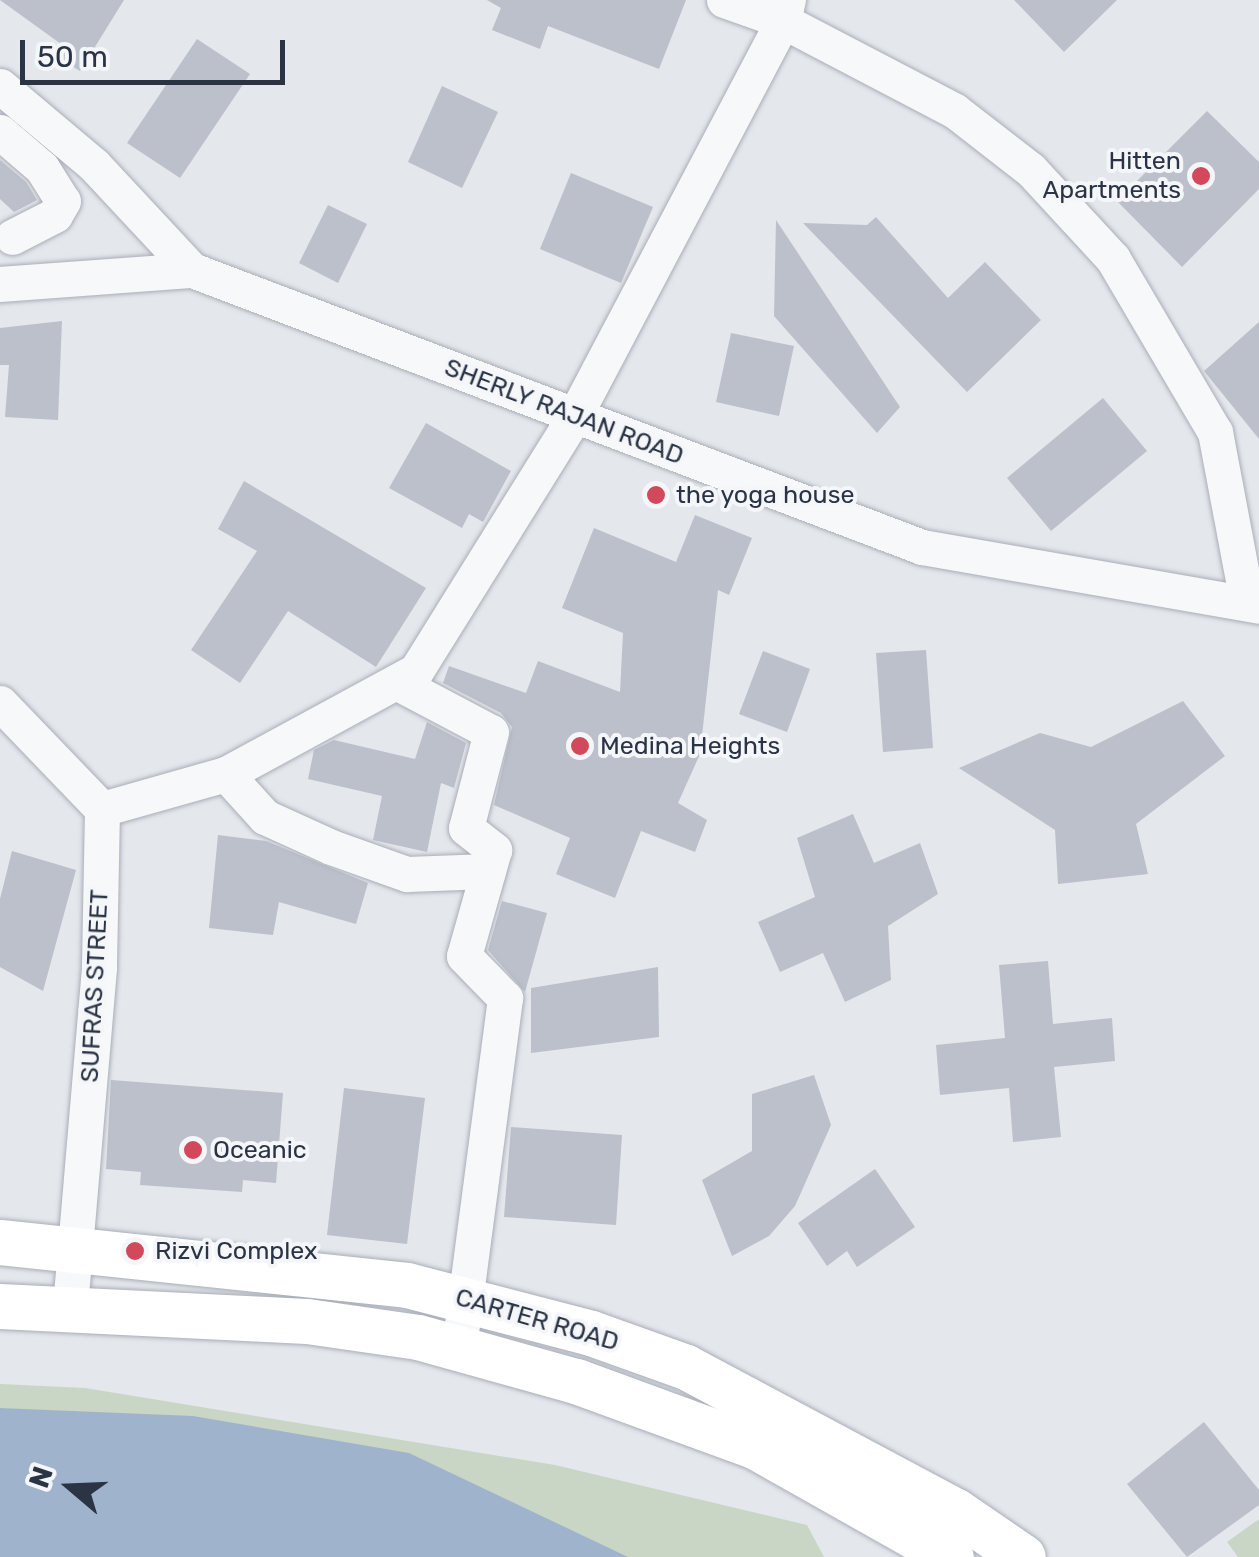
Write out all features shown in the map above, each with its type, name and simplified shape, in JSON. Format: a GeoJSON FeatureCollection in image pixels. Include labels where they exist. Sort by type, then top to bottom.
{"type":"FeatureCollection","features":[{"type":"Feature","properties":{"kind":"main road","name":"CARTER ROAD"},"geometry":{"type":"LineString","coordinates":[[0,1242],[76,1245],[407,1285],[469,1300],[686,1367],[956,1511],[1023,1557]]}},
{"type":"Feature","properties":{"kind":"main road","name":"CARTER ROAD"},"geometry":{"type":"LineString","coordinates":[[0,1306],[306,1321],[459,1348],[576,1381],[754,1446],[951,1557]]}},
{"type":"Feature","properties":{"kind":"street"},"geometry":{"type":"LineString","coordinates":[[724,0],[786,11],[955,110],[1031,170],[1113,259],[1215,432],[1255,595]]}},
{"type":"Feature","properties":{"kind":"street"},"geometry":{"type":"LineString","coordinates":[[0,703],[102,809],[226,774],[416,671],[574,417],[786,11]]}},
{"type":"Feature","properties":{"kind":"street"},"geometry":{"type":"LineString","coordinates":[[12,95],[1,134],[61,194]]}},
{"type":"Feature","properties":{"kind":"street","name":"SHERLY RAJAN ROAD"},"geometry":{"type":"LineString","coordinates":[[12,95],[94,165],[192,270],[922,546],[1255,595]]}},
{"type":"Feature","properties":{"kind":"street"},"geometry":{"type":"LineString","coordinates":[[94,165],[61,194],[56,215],[6,228],[16,283],[192,270]]}},
{"type":"Feature","properties":{"kind":"street"},"geometry":{"type":"LineString","coordinates":[[396,682],[491,732],[466,828],[494,850],[464,956],[505,998],[469,1300],[459,1348]]}},
{"type":"Feature","properties":{"kind":"street"},"geometry":{"type":"LineString","coordinates":[[226,774],[264,817],[331,847],[408,874],[488,871]]}},
{"type":"Feature","properties":{"kind":"street","name":"SUFRAS STREET"},"geometry":{"type":"LineString","coordinates":[[70,1309],[100,968],[102,809]]}},
{"type":"Feature","properties":{"kind":"green space"},"geometry":{"type":"Polygon","coordinates":[[[0,1384],[85,1388],[555,1465],[807,1525],[824,1557],[0,1557],[0,1384]]]}},
{"type":"Feature","properties":{"kind":"green space"},"geometry":{"type":"Polygon","coordinates":[[[1259,1519],[1259,1557],[1238,1557],[1227,1542],[1259,1519]]]}},
{"type":"Feature","properties":{"kind":"water"},"geometry":{"type":"Polygon","coordinates":[[[0,1408],[193,1416],[409,1453],[628,1557],[0,1557],[0,1408]]]}},
{"type":"Feature","properties":{"kind":"building"},"geometry":{"type":"Polygon","coordinates":[[[0,0],[124,0],[80,71],[54,55],[61,44],[0,0]]]}},
{"type":"Feature","properties":{"kind":"building"},"geometry":{"type":"Polygon","coordinates":[[[487,0],[686,0],[659,69],[548,26],[540,49],[492,30],[501,8],[487,0]]]}},
{"type":"Feature","properties":{"kind":"building"},"geometry":{"type":"Polygon","coordinates":[[[1014,0],[1117,0],[1064,52],[1014,0]]]}},
{"type":"Feature","properties":{"kind":"building"},"geometry":{"type":"Polygon","coordinates":[[[197,39],[250,74],[180,178],[127,143],[197,39]]]}},
{"type":"Feature","properties":{"kind":"building"},"geometry":{"type":"Polygon","coordinates":[[[442,86],[498,112],[462,188],[408,162],[442,86]]]}},
{"type":"Feature","properties":{"kind":"building","name":"Hitten Apartments"},"geometry":{"type":"Polygon","coordinates":[[[1207,111],[1259,162],[1259,189],[1182,267],[1117,201],[1207,111]]]}},
{"type":"Feature","properties":{"kind":"building"},"geometry":{"type":"Polygon","coordinates":[[[0,160],[26,182],[37,200],[14,212],[0,199],[0,160]]]}},
{"type":"Feature","properties":{"kind":"building"},"geometry":{"type":"Polygon","coordinates":[[[571,173],[653,207],[621,283],[540,249],[571,173]]]}},
{"type":"Feature","properties":{"kind":"building"},"geometry":{"type":"Polygon","coordinates":[[[328,205],[367,224],[338,283],[299,263],[328,205]]]}},
{"type":"Feature","properties":{"kind":"building"},"geometry":{"type":"Polygon","coordinates":[[[876,217],[948,298],[985,262],[1041,320],[967,392],[803,223],[867,225],[876,217]]]}},
{"type":"Feature","properties":{"kind":"building"},"geometry":{"type":"Polygon","coordinates":[[[776,220],[900,407],[877,433],[774,316],[776,220]]]}},
{"type":"Feature","properties":{"kind":"building"},"geometry":{"type":"Polygon","coordinates":[[[62,321],[58,420],[5,417],[9,365],[0,365],[0,328],[62,321]]]}},
{"type":"Feature","properties":{"kind":"building"},"geometry":{"type":"Polygon","coordinates":[[[1259,322],[1259,439],[1204,371],[1259,322]]]}},
{"type":"Feature","properties":{"kind":"building"},"geometry":{"type":"Polygon","coordinates":[[[731,333],[794,346],[779,416],[716,402],[731,333]]]}},
{"type":"Feature","properties":{"kind":"building"},"geometry":{"type":"Polygon","coordinates":[[[1103,398],[1147,451],[1051,531],[1007,478],[1103,398]]]}},
{"type":"Feature","properties":{"kind":"building"},"geometry":{"type":"Polygon","coordinates":[[[426,423],[511,471],[483,522],[469,514],[462,528],[389,488],[426,423]]]}},
{"type":"Feature","properties":{"kind":"building"},"geometry":{"type":"Polygon","coordinates":[[[244,481],[426,588],[376,667],[288,611],[240,683],[191,650],[257,551],[218,529],[244,481]]]}},
{"type":"Feature","properties":{"kind":"building"},"geometry":{"type":"Polygon","coordinates":[[[695,515],[752,538],[729,595],[718,590],[700,754],[678,803],[707,820],[695,852],[641,831],[615,898],[556,874],[570,838],[494,805],[512,727],[501,713],[443,683],[449,666],[526,693],[538,661],[620,692],[623,633],[562,608],[594,528],[676,562],[695,515]]]}},
{"type":"Feature","properties":{"kind":"building"},"geometry":{"type":"Polygon","coordinates":[[[926,650],[933,748],[883,752],[876,653],[926,650]]]}},
{"type":"Feature","properties":{"kind":"building"},"geometry":{"type":"Polygon","coordinates":[[[763,651],[810,669],[787,732],[739,714],[763,651]]]}},
{"type":"Feature","properties":{"kind":"building"},"geometry":{"type":"Polygon","coordinates":[[[1183,701],[1225,756],[1136,824],[1148,874],[1058,884],[1055,830],[959,768],[1040,733],[1091,747],[1183,701]]]}},
{"type":"Feature","properties":{"kind":"building"},"geometry":{"type":"Polygon","coordinates":[[[427,722],[466,743],[454,788],[441,783],[427,852],[373,840],[382,796],[308,779],[314,750],[334,740],[415,759],[427,722]]]}},
{"type":"Feature","properties":{"kind":"building"},"geometry":{"type":"Polygon","coordinates":[[[853,814],[874,863],[920,843],[938,894],[888,926],[891,980],[845,1002],[823,953],[780,972],[758,922],[815,897],[797,838],[853,814]]]}},
{"type":"Feature","properties":{"kind":"building"},"geometry":{"type":"Polygon","coordinates":[[[218,835],[266,841],[368,883],[356,924],[279,902],[273,935],[209,928],[218,835]]]}},
{"type":"Feature","properties":{"kind":"building"},"geometry":{"type":"Polygon","coordinates":[[[12,851],[76,870],[43,991],[0,967],[0,899],[12,851]]]}},
{"type":"Feature","properties":{"kind":"building"},"geometry":{"type":"Polygon","coordinates":[[[502,901],[547,913],[525,992],[488,950],[502,901]]]}},
{"type":"Feature","properties":{"kind":"building"},"geometry":{"type":"Polygon","coordinates":[[[1048,961],[1053,1024],[1112,1018],[1115,1061],[1054,1067],[1061,1137],[1013,1142],[1009,1088],[940,1095],[936,1045],[1005,1038],[999,965],[1048,961]]]}},
{"type":"Feature","properties":{"kind":"building"},"geometry":{"type":"Polygon","coordinates":[[[658,967],[659,1037],[531,1053],[531,988],[658,967]]]}},
{"type":"Feature","properties":{"kind":"building"},"geometry":{"type":"Polygon","coordinates":[[[814,1075],[831,1125],[795,1206],[769,1236],[732,1256],[702,1180],[752,1151],[752,1094],[814,1075]]]}},
{"type":"Feature","properties":{"kind":"building","name":"Oceanic"},"geometry":{"type":"Polygon","coordinates":[[[111,1080],[283,1093],[276,1183],[243,1180],[242,1192],[140,1185],[141,1172],[106,1169],[111,1080]]]}},
{"type":"Feature","properties":{"kind":"building"},"geometry":{"type":"Polygon","coordinates":[[[344,1088],[425,1098],[407,1244],[327,1235],[344,1088]]]}},
{"type":"Feature","properties":{"kind":"building"},"geometry":{"type":"Polygon","coordinates":[[[511,1127],[622,1135],[616,1225],[504,1217],[511,1127]]]}},
{"type":"Feature","properties":{"kind":"building"},"geometry":{"type":"Polygon","coordinates":[[[875,1169],[915,1227],[857,1267],[847,1251],[827,1266],[798,1223],[875,1169]]]}},
{"type":"Feature","properties":{"kind":"building"},"geometry":{"type":"Polygon","coordinates":[[[1204,1422],[1259,1490],[1259,1505],[1187,1557],[1127,1484],[1204,1422]]]}},
{"type":"Feature","properties":{"kind":"place","name":"Hitten Apartments"},"geometry":{"type":"Point","coordinates":[1201,176]}},
{"type":"Feature","properties":{"kind":"place","name":"the yoga house"},"geometry":{"type":"Point","coordinates":[656,495]}},
{"type":"Feature","properties":{"kind":"place","name":"Medina Heights"},"geometry":{"type":"Point","coordinates":[580,746]}},
{"type":"Feature","properties":{"kind":"place","name":"Oceanic"},"geometry":{"type":"Point","coordinates":[193,1150]}},
{"type":"Feature","properties":{"kind":"place","name":"Rizvi Complex"},"geometry":{"type":"Point","coordinates":[135,1251]}}]}
